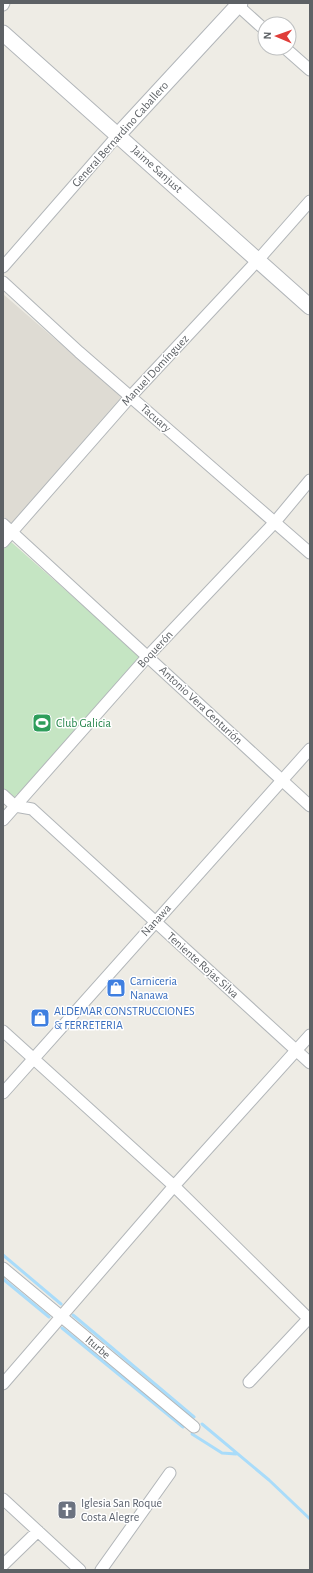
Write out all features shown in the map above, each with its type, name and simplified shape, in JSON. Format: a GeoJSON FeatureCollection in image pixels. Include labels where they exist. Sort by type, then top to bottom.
{"type":"FeatureCollection","features":[{"type":"Feature","properties":{"kind":"main road","name":"General Bernardino Caballero"},"geometry":{"type":"LineString","coordinates":[[118,135],[237,4]]}},
{"type":"Feature","properties":{"kind":"main road","name":"Jaime Sanjust"},"geometry":{"type":"LineString","coordinates":[[3,33],[310,307]]}},
{"type":"Feature","properties":{"kind":"street"},"geometry":{"type":"LineString","coordinates":[[237,4],[257,23]]}},
{"type":"Feature","properties":{"kind":"street"},"geometry":{"type":"LineString","coordinates":[[294,56],[310,70]]}},
{"type":"Feature","properties":{"kind":"street","name":"General Bernardino Caballero"},"geometry":{"type":"LineString","coordinates":[[3,267],[118,135]]}},
{"type":"Feature","properties":{"kind":"street","name":"Manuel Domínguez"},"geometry":{"type":"LineString","coordinates":[[3,542],[131,396],[258,260],[310,201]]}},
{"type":"Feature","properties":{"kind":"street","name":"Tacuary"},"geometry":{"type":"LineString","coordinates":[[3,282],[78,352],[131,396],[310,553]]}},
{"type":"Feature","properties":{"kind":"street","name":"Boquerón"},"geometry":{"type":"LineString","coordinates":[[3,820],[148,656],[275,522],[310,480]]}},
{"type":"Feature","properties":{"kind":"street","name":"Antonio Vera Centurión"},"geometry":{"type":"LineString","coordinates":[[3,524],[310,806]]}},
{"type":"Feature","properties":{"kind":"street","name":"Nanawa"},"geometry":{"type":"LineString","coordinates":[[3,1092],[154,921],[310,749]]}},
{"type":"Feature","properties":{"kind":"street","name":"Teniente Rojas Silva"},"geometry":{"type":"LineString","coordinates":[[3,795],[15,806],[32,809],[310,1063]]}},
{"type":"Feature","properties":{"kind":"street"},"geometry":{"type":"LineString","coordinates":[[3,1031],[174,1186],[310,1318],[249,1382]]}},
{"type":"Feature","properties":{"kind":"street"},"geometry":{"type":"LineString","coordinates":[[3,1384],[174,1186],[310,1035]]}},
{"type":"Feature","properties":{"kind":"street","name":"Iturbe"},"geometry":{"type":"LineString","coordinates":[[3,1268],[194,1427]]}},
{"type":"Feature","properties":{"kind":"street"},"geometry":{"type":"LineString","coordinates":[[101,1570],[170,1472]]}},
{"type":"Feature","properties":{"kind":"street"},"geometry":{"type":"LineString","coordinates":[[3,1499],[80,1570]]}},
{"type":"Feature","properties":{"kind":"street"},"geometry":{"type":"LineString","coordinates":[[3,1566],[38,1531]]}},
{"type":"Feature","properties":{"kind":"shaded area"},"geometry":{"type":"Polygon","coordinates":[[[3,294],[123,398],[12,524],[3,516],[3,294]]]}},
{"type":"Feature","properties":{"kind":"green space","name":"Club Galicia"},"geometry":{"type":"Polygon","coordinates":[[[10,541],[140,656],[136,661],[137,662],[19,795],[17,794],[13,799],[3,789],[3,550],[10,541]]]}},
{"type":"Feature","properties":{"kind":"waterway"},"geometry":{"type":"LineString","coordinates":[[3,1255],[61,1304]]}},
{"type":"Feature","properties":{"kind":"waterway"},"geometry":{"type":"LineString","coordinates":[[3,1279],[49,1317]]}},
{"type":"Feature","properties":{"kind":"waterway"},"geometry":{"type":"LineString","coordinates":[[73,1315],[194,1417]]}},
{"type":"Feature","properties":{"kind":"waterway"},"geometry":{"type":"LineString","coordinates":[[62,1328],[183,1427]]}},
{"type":"Feature","properties":{"kind":"waterway"},"geometry":{"type":"LineString","coordinates":[[202,1424],[269,1480],[310,1519]]}},
{"type":"Feature","properties":{"kind":"waterway"},"geometry":{"type":"LineString","coordinates":[[192,1434],[222,1453],[236,1454]]}},
{"type":"Feature","properties":{"kind":"place","name":"Club Galicia"},"geometry":{"type":"Point","coordinates":[42,723]}},
{"type":"Feature","properties":{"kind":"place","name":"Carniceria Nanawa"},"geometry":{"type":"Point","coordinates":[116,988]}},
{"type":"Feature","properties":{"kind":"place","name":"ALDEMAR CONSTRUCCIONES & FERRETERIA"},"geometry":{"type":"Point","coordinates":[40,1018]}},
{"type":"Feature","properties":{"kind":"place","name":"Iglesia San Roque Costa Alegre"},"geometry":{"type":"Point","coordinates":[67,1510]}}]}
